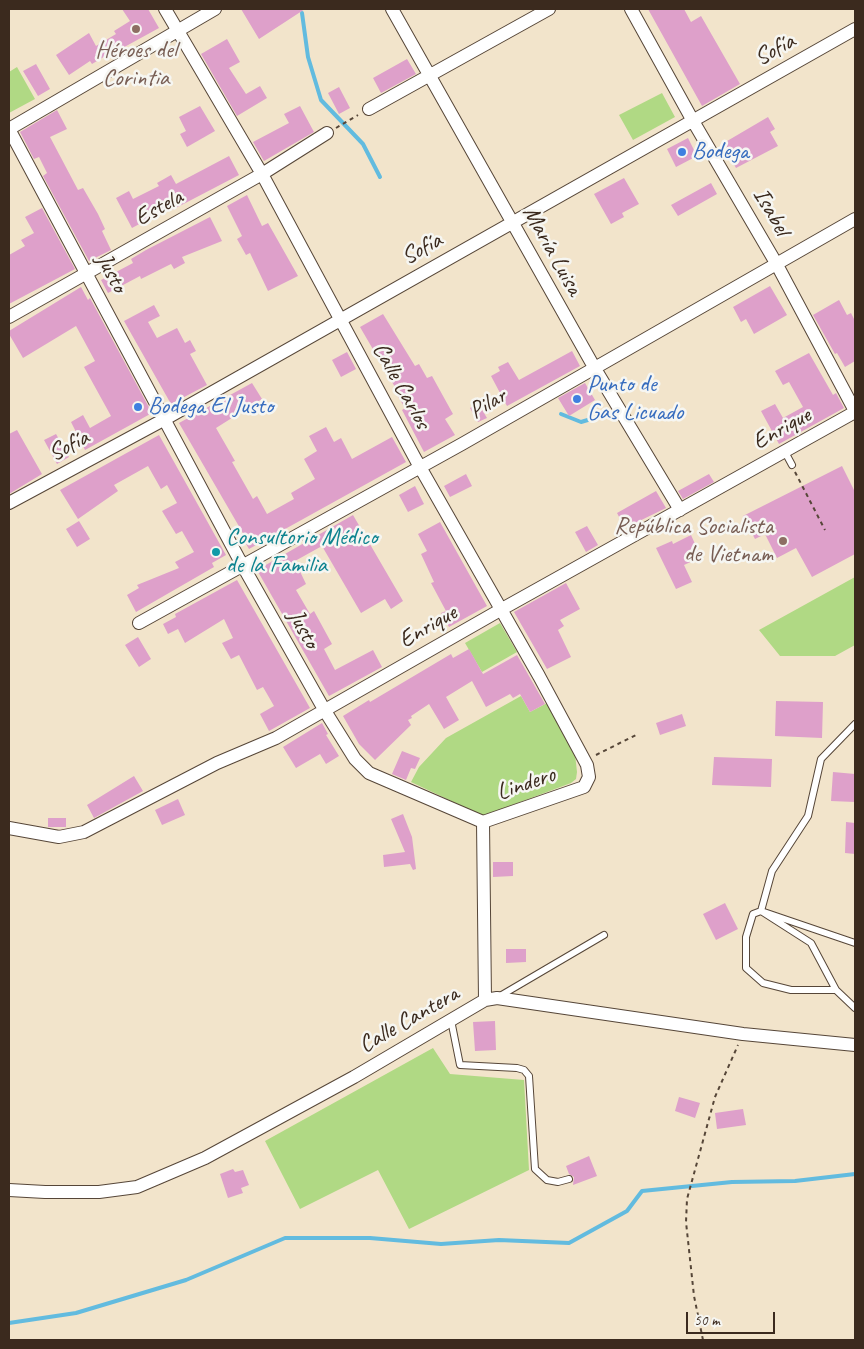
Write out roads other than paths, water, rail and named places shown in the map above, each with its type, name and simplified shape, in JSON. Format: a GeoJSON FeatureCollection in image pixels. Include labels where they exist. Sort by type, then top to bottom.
{"type":"FeatureCollection","features":[{"type":"Feature","properties":{"kind":"street","name":"Calle Carlos"},"geometry":{"type":"LineString","coordinates":[[165,9],[262,174],[420,466],[502,609],[585,760],[589,777],[584,787]]}},
{"type":"Feature","properties":{"kind":"street"},"geometry":{"type":"LineString","coordinates":[[9,129],[215,9]]}},
{"type":"Feature","properties":{"kind":"street","name":"María Luisa"},"geometry":{"type":"LineString","coordinates":[[392,9],[594,367],[680,510]]}},
{"type":"Feature","properties":{"kind":"street"},"geometry":{"type":"LineString","coordinates":[[369,109],[549,9]]}},
{"type":"Feature","properties":{"kind":"street","name":"Isabel"},"geometry":{"type":"LineString","coordinates":[[631,9],[693,121],[776,263],[855,412]]}},
{"type":"Feature","properties":{"kind":"street","name":"Sofía"},"geometry":{"type":"LineString","coordinates":[[9,502],[165,419],[855,29]]}},
{"type":"Feature","properties":{"kind":"street","name":"Justo"},"geometry":{"type":"LineString","coordinates":[[9,129],[242,564],[325,711],[355,759],[369,773],[483,822]]}},
{"type":"Feature","properties":{"kind":"street","name":"Estela"},"geometry":{"type":"LineString","coordinates":[[9,317],[262,174],[327,133]]}},
{"type":"Feature","properties":{"kind":"street","name":"Pilar"},"geometry":{"type":"LineString","coordinates":[[139,623],[855,219]]}},
{"type":"Feature","properties":{"kind":"street","name":"Enrique"},"geometry":{"type":"LineString","coordinates":[[9,828],[59,837],[84,832],[217,763],[276,738],[502,609],[855,412]]}},
{"type":"Feature","properties":{"kind":"street","name":"Lindero"},"geometry":{"type":"LineString","coordinates":[[483,822],[584,787]]}},
{"type":"Feature","properties":{"kind":"street"},"geometry":{"type":"LineString","coordinates":[[483,822],[491,999]]}},
{"type":"Feature","properties":{"kind":"street","name":"Calle Cantera"},"geometry":{"type":"LineString","coordinates":[[9,1190],[99,1192],[137,1187],[205,1158],[354,1077],[451,1020],[491,999],[743,1034],[855,1045]]}},
{"type":"Feature","properties":{"kind":"lane"},"geometry":{"type":"LineString","coordinates":[[784,452],[792,465]]}},
{"type":"Feature","properties":{"kind":"lane"},"geometry":{"type":"LineString","coordinates":[[761,911],[772,871],[808,816],[821,759],[855,724]]}},
{"type":"Feature","properties":{"kind":"lane"},"geometry":{"type":"LineString","coordinates":[[761,911],[811,943],[836,990],[855,1008]]}},
{"type":"Feature","properties":{"kind":"lane"},"geometry":{"type":"LineString","coordinates":[[836,990],[792,990],[763,983],[746,968],[746,937],[753,914],[761,911],[855,943]]}},
{"type":"Feature","properties":{"kind":"lane"},"geometry":{"type":"LineString","coordinates":[[491,999],[604,934]]}},
{"type":"Feature","properties":{"kind":"lane"},"geometry":{"type":"LineString","coordinates":[[451,1020],[460,1065],[524,1070],[528,1076],[535,1169],[547,1180],[558,1182],[569,1179]]}},
{"type":"Feature","properties":{"kind":"waterway"},"geometry":{"type":"LineString","coordinates":[[302,13],[308,57],[321,100],[363,144],[380,177]]}},
{"type":"Feature","properties":{"kind":"waterway"},"geometry":{"type":"LineString","coordinates":[[561,414],[581,422],[608,414]]}},
{"type":"Feature","properties":{"kind":"waterway"},"geometry":{"type":"LineString","coordinates":[[9,1323],[76,1313],[186,1280],[285,1238],[370,1238],[441,1244],[499,1240],[569,1243],[627,1211],[642,1191],[732,1182],[795,1181],[855,1174]]}},
{"type":"Feature","properties":{"kind":"place","name":"Héroes del Corintia"},"geometry":{"type":"Point","coordinates":[136,29]}},
{"type":"Feature","properties":{"kind":"place","name":"Bodega"},"geometry":{"type":"Point","coordinates":[682,152]}},
{"type":"Feature","properties":{"kind":"place","name":"Punto de Gas Licuado"},"geometry":{"type":"Point","coordinates":[577,399]}},
{"type":"Feature","properties":{"kind":"place","name":"Bodega El Justo"},"geometry":{"type":"Point","coordinates":[138,407]}},
{"type":"Feature","properties":{"kind":"place","name":"República Socialista de Vietnam"},"geometry":{"type":"Point","coordinates":[783,541]}},
{"type":"Feature","properties":{"kind":"place","name":"Consultorio Médico de la Familia"},"geometry":{"type":"Point","coordinates":[216,552]}}]}
